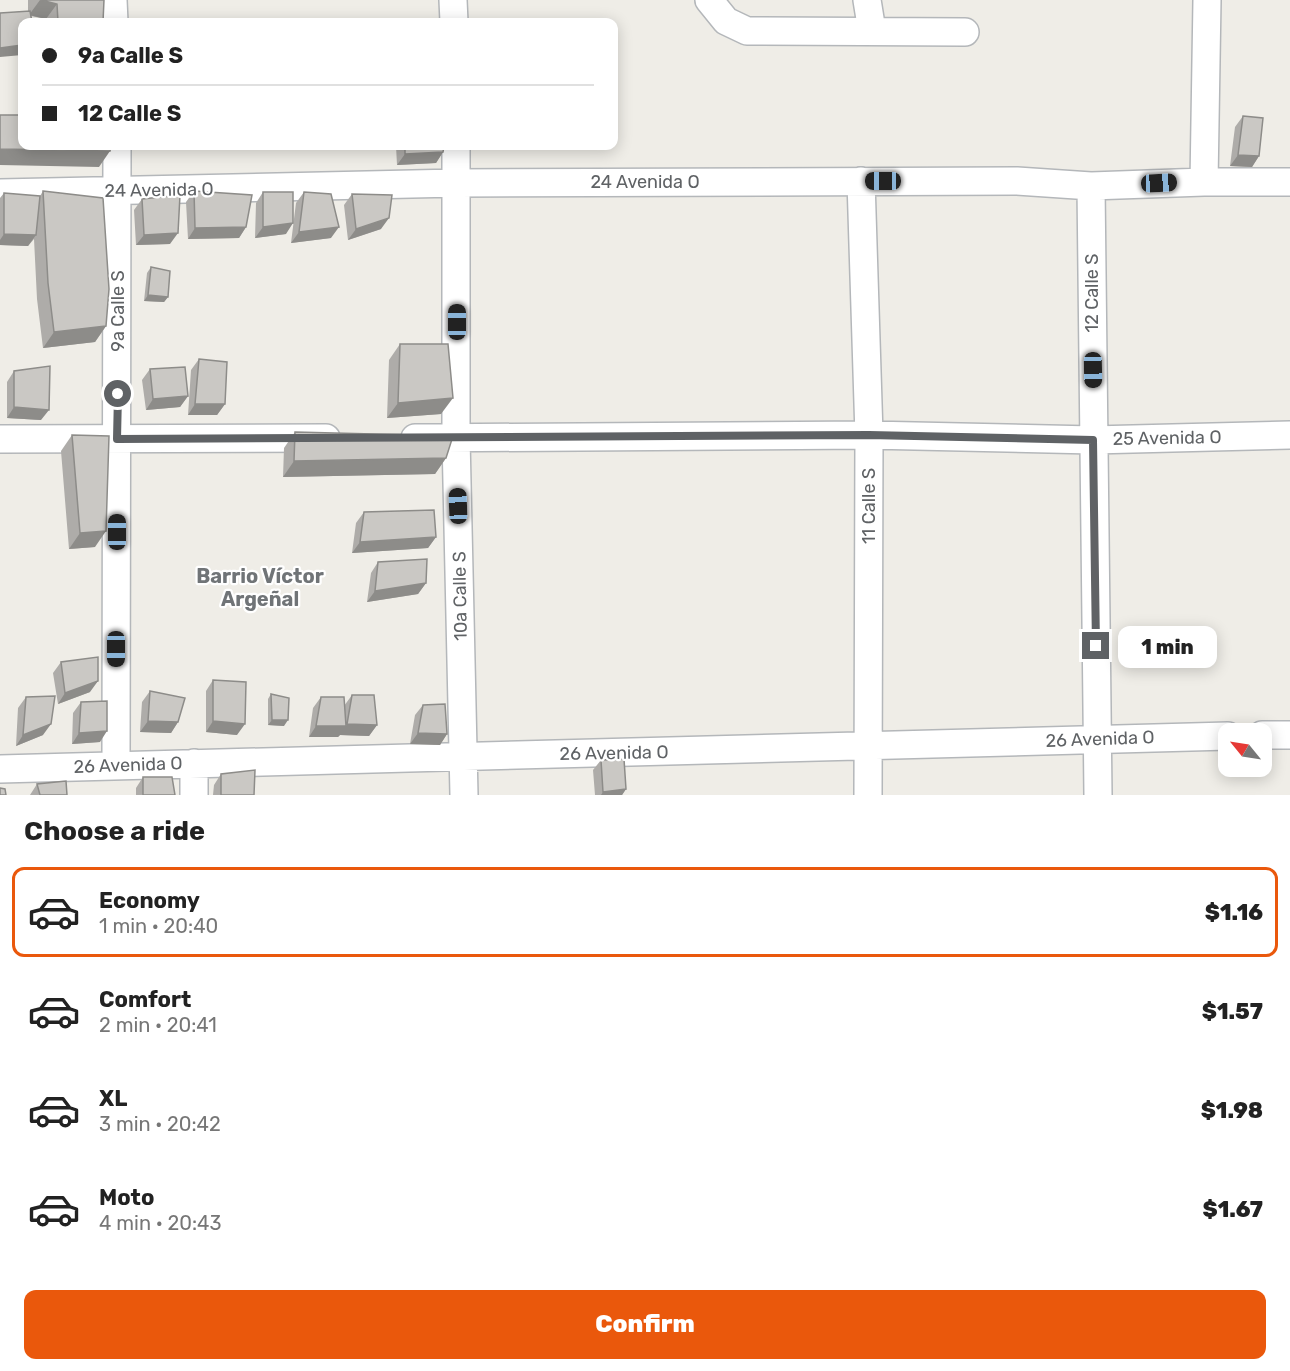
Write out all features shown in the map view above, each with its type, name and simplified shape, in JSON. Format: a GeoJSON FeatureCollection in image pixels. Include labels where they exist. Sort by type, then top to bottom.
{"type":"FeatureCollection","features":[{"type":"Feature","properties":{"kind":"street"},"geometry":{"type":"LineString","coordinates":[[113,0],[114,18]]}},
{"type":"Feature","properties":{"kind":"street"},"geometry":{"type":"LineString","coordinates":[[453,0],[454,18]]}},
{"type":"Feature","properties":{"kind":"street"},"geometry":{"type":"LineString","coordinates":[[709,0],[726,21],[747,31],[965,32]]}},
{"type":"Feature","properties":{"kind":"street"},"geometry":{"type":"LineString","coordinates":[[867,0],[872,31]]}},
{"type":"Feature","properties":{"kind":"street"},"geometry":{"type":"LineString","coordinates":[[1204,182],[1207,0]]}},
{"type":"Feature","properties":{"kind":"street","name":"9a Calle S"},"geometry":{"type":"LineString","coordinates":[[116,765],[117,150]]}},
{"type":"Feature","properties":{"kind":"street","name":"10a Calle S"},"geometry":{"type":"LineString","coordinates":[[456,150],[456,438],[464,795]]}},
{"type":"Feature","properties":{"kind":"street","name":"24 Avenida O"},"geometry":{"type":"LineString","coordinates":[[0,193],[457,183],[1017,180],[1091,186],[1290,182]]}},
{"type":"Feature","properties":{"kind":"street","name":"11 Calle S"},"geometry":{"type":"LineString","coordinates":[[861,181],[869,435],[868,795]]}},
{"type":"Feature","properties":{"kind":"street","name":"12 Calle S"},"geometry":{"type":"LineString","coordinates":[[1091,186],[1098,795]]}},
{"type":"Feature","properties":{"kind":"street","name":"25 Avenida O"},"geometry":{"type":"LineString","coordinates":[[386,438],[869,435],[1093,440],[1290,435]]}},
{"type":"Feature","properties":{"kind":"street"},"geometry":{"type":"LineString","coordinates":[[0,439],[351,438]]}},
{"type":"Feature","properties":{"kind":"street"},"geometry":{"type":"LineString","coordinates":[[1272,735],[1290,735]]}},
{"type":"Feature","properties":{"kind":"street","name":"26 Avenida O"},"geometry":{"type":"LineString","coordinates":[[0,769],[1218,736]]}},
{"type":"Feature","properties":{"kind":"street"},"geometry":{"type":"LineString","coordinates":[[194,763],[194,795]]}},
{"type":"Feature","properties":{"kind":"building"},"geometry":{"type":"Polygon","coordinates":[[[41,0],[104,0],[103,18],[58,18],[57,4],[41,0]]]}},
{"type":"Feature","properties":{"kind":"building"},"geometry":{"type":"Polygon","coordinates":[[[30,11],[31,18],[18,18],[18,46],[0,48],[0,13],[30,11]]]}},
{"type":"Feature","properties":{"kind":"building"},"geometry":{"type":"Polygon","coordinates":[[[0,115],[18,115],[18,149],[0,149],[0,115]]]}},
{"type":"Feature","properties":{"kind":"building"},"geometry":{"type":"Polygon","coordinates":[[[1243,116],[1263,118],[1259,156],[1238,155],[1243,116]]]}},
{"type":"Feature","properties":{"kind":"building"},"geometry":{"type":"Polygon","coordinates":[[[55,150],[110,150],[110,151],[55,150]]]}},
{"type":"Feature","properties":{"kind":"building"},"geometry":{"type":"Polygon","coordinates":[[[405,150],[443,150],[443,152],[405,154],[405,150]]]}},
{"type":"Feature","properties":{"kind":"building"},"geometry":{"type":"Polygon","coordinates":[[[43,191],[103,198],[109,289],[106,326],[54,332],[48,283],[43,191]]]}},
{"type":"Feature","properties":{"kind":"building"},"geometry":{"type":"Polygon","coordinates":[[[194,191],[252,195],[246,227],[195,228],[194,191]]]}},
{"type":"Feature","properties":{"kind":"building"},"geometry":{"type":"Polygon","coordinates":[[[263,192],[293,192],[293,223],[263,227],[263,192]]]}},
{"type":"Feature","properties":{"kind":"building"},"geometry":{"type":"Polygon","coordinates":[[[304,192],[331,194],[339,227],[299,232],[304,192]]]}},
{"type":"Feature","properties":{"kind":"building"},"geometry":{"type":"Polygon","coordinates":[[[4,193],[40,196],[36,235],[4,234],[4,193]]]}},
{"type":"Feature","properties":{"kind":"building"},"geometry":{"type":"Polygon","coordinates":[[[352,194],[392,195],[389,218],[356,229],[352,194]]]}},
{"type":"Feature","properties":{"kind":"building"},"geometry":{"type":"Polygon","coordinates":[[[180,195],[178,233],[144,235],[142,199],[180,195]]]}},
{"type":"Feature","properties":{"kind":"building"},"geometry":{"type":"Polygon","coordinates":[[[151,267],[170,271],[168,297],[148,295],[151,267]]]}},
{"type":"Feature","properties":{"kind":"building"},"geometry":{"type":"Polygon","coordinates":[[[400,344],[448,344],[453,398],[398,403],[400,344]]]}},
{"type":"Feature","properties":{"kind":"building"},"geometry":{"type":"Polygon","coordinates":[[[199,359],[227,362],[225,404],[195,404],[199,359]]]}},
{"type":"Feature","properties":{"kind":"building"},"geometry":{"type":"Polygon","coordinates":[[[50,366],[49,410],[14,407],[14,371],[50,366]]]}},
{"type":"Feature","properties":{"kind":"building"},"geometry":{"type":"Polygon","coordinates":[[[185,367],[188,396],[153,399],[150,369],[185,367]]]}},
{"type":"Feature","properties":{"kind":"building"},"geometry":{"type":"Polygon","coordinates":[[[295,432],[453,436],[446,458],[294,461],[295,432]]]}},
{"type":"Feature","properties":{"kind":"building"},"geometry":{"type":"Polygon","coordinates":[[[72,435],[109,436],[106,531],[80,533],[72,435]]]}},
{"type":"Feature","properties":{"kind":"building"},"geometry":{"type":"Polygon","coordinates":[[[434,510],[436,537],[360,542],[364,512],[434,510]]]}},
{"type":"Feature","properties":{"kind":"building"},"geometry":{"type":"Polygon","coordinates":[[[427,559],[426,583],[375,591],[378,562],[427,559]]]}},
{"type":"Feature","properties":{"kind":"building"},"geometry":{"type":"Polygon","coordinates":[[[98,657],[98,681],[65,693],[61,662],[98,657]]]}},
{"type":"Feature","properties":{"kind":"building"},"geometry":{"type":"Polygon","coordinates":[[[213,680],[246,682],[245,724],[213,721],[213,680]]]}},
{"type":"Feature","properties":{"kind":"building"},"geometry":{"type":"Polygon","coordinates":[[[150,691],[185,698],[178,722],[148,721],[150,691]]]}},
{"type":"Feature","properties":{"kind":"building"},"geometry":{"type":"Polygon","coordinates":[[[271,694],[289,698],[288,720],[272,720],[271,694]]]}},
{"type":"Feature","properties":{"kind":"building"},"geometry":{"type":"Polygon","coordinates":[[[352,695],[374,695],[377,725],[347,724],[352,695]]]}},
{"type":"Feature","properties":{"kind":"building"},"geometry":{"type":"Polygon","coordinates":[[[55,696],[51,724],[23,735],[26,697],[55,696]]]}},
{"type":"Feature","properties":{"kind":"building"},"geometry":{"type":"Polygon","coordinates":[[[321,697],[344,697],[346,726],[316,726],[321,697]]]}},
{"type":"Feature","properties":{"kind":"building"},"geometry":{"type":"Polygon","coordinates":[[[107,701],[107,731],[79,733],[81,702],[107,701]]]}},
{"type":"Feature","properties":{"kind":"building"},"geometry":{"type":"Polygon","coordinates":[[[445,704],[447,734],[418,733],[423,705],[445,704]]]}},
{"type":"Feature","properties":{"kind":"building"},"geometry":{"type":"Polygon","coordinates":[[[624,759],[626,789],[603,792],[601,760],[624,759]]]}},
{"type":"Feature","properties":{"kind":"building"},"geometry":{"type":"Polygon","coordinates":[[[255,770],[254,795],[221,795],[221,774],[255,770]]]}},
{"type":"Feature","properties":{"kind":"building"},"geometry":{"type":"Polygon","coordinates":[[[143,777],[172,777],[175,795],[143,795],[143,777]]]}},
{"type":"Feature","properties":{"kind":"building"},"geometry":{"type":"Polygon","coordinates":[[[66,781],[67,795],[40,795],[37,784],[66,781]]]}},
{"type":"Feature","properties":{"kind":"building"},"geometry":{"type":"Polygon","coordinates":[[[0,788],[5,789],[6,795],[0,795],[0,788]]]}},
{"type":"Feature","properties":{"kind":"district","name":"Barrio Víctor Argeñal"},"geometry":{"type":"Point","coordinates":[260,588]}},
{"type":"Feature","properties":{"kind":"route"},"geometry":{"type":"LineString","coordinates":[[118,394],[117,439],[869,435],[1093,440],[1096,646]]}}]}
